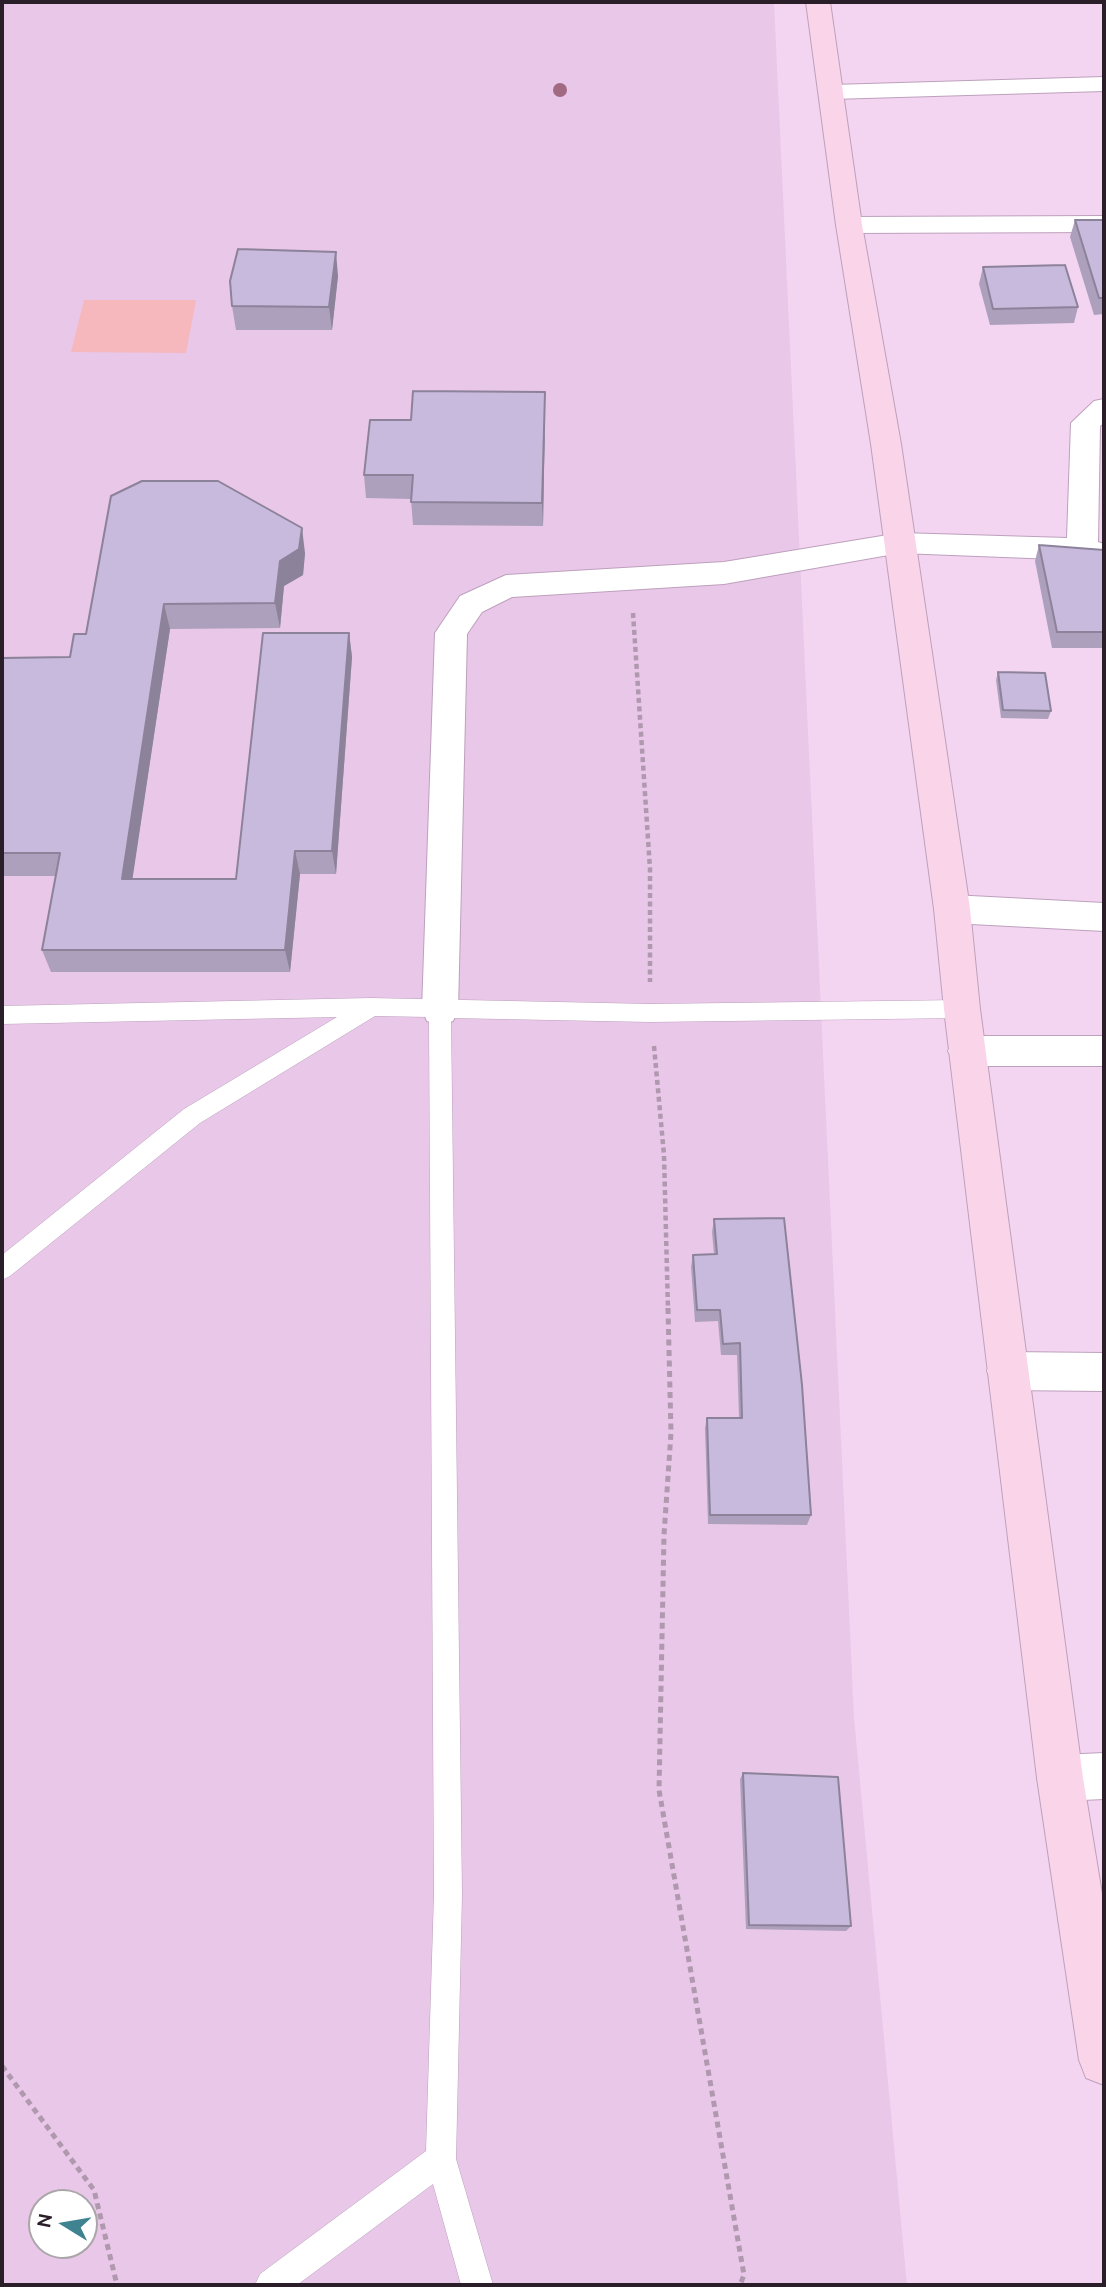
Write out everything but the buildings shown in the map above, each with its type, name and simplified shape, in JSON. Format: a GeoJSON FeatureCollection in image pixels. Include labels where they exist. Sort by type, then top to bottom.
{"type":"FeatureCollection","features":[{"type":"Feature","properties":{"kind":"street"},"geometry":{"type":"LineString","coordinates":[[818,2],[952,909],[967,1051],[1009,1371],[1082,1777],[1104,2060]]}},
{"type":"Feature","properties":{"kind":"street"},"geometry":{"type":"LineString","coordinates":[[832,92],[1104,84]]}},
{"type":"Feature","properties":{"kind":"street"},"geometry":{"type":"LineString","coordinates":[[849,225],[1104,225]]}},
{"type":"Feature","properties":{"kind":"street"},"geometry":{"type":"LineString","coordinates":[[440,1010],[451,633],[471,604],[506,586],[724,573],[900,543],[1093,551],[1086,423],[1104,408]]}},
{"type":"Feature","properties":{"kind":"street"},"geometry":{"type":"LineString","coordinates":[[952,909],[1104,917]]}},
{"type":"Feature","properties":{"kind":"street"},"geometry":{"type":"LineString","coordinates":[[967,1051],[1104,1051]]}},
{"type":"Feature","properties":{"kind":"street"},"geometry":{"type":"LineString","coordinates":[[1009,1371],[1104,1372]]}},
{"type":"Feature","properties":{"kind":"lane"},"geometry":{"type":"LineString","coordinates":[[2,1269],[191,1116],[370,1007]]}},
{"type":"Feature","properties":{"kind":"lane"},"geometry":{"type":"LineString","coordinates":[[2,1015],[370,1007],[650,1013],[962,1009]]}},
{"type":"Feature","properties":{"kind":"lane"},"geometry":{"type":"LineString","coordinates":[[440,1010],[448,1880],[441,2159],[477,2285]]}},
{"type":"Feature","properties":{"kind":"lane"},"geometry":{"type":"LineString","coordinates":[[271,2285],[441,2159]]}},
{"type":"Feature","properties":{"kind":"path"},"geometry":{"type":"LineString","coordinates":[[631,577],[650,869],[650,1013],[664,1155],[671,1433],[664,1535],[659,1790],[744,2275],[740,2285]]}},
{"type":"Feature","properties":{"kind":"path"},"geometry":{"type":"LineString","coordinates":[[2,2066],[94,2190],[117,2285]]}},
{"type":"Feature","properties":{"kind":"shaded area"},"geometry":{"type":"Polygon","coordinates":[[[2,2],[774,2],[854,1717],[907,2285],[2,2285],[2,2]]]}},
{"type":"Feature","properties":{"kind":"shaded area"},"geometry":{"type":"Polygon","coordinates":[[[84,300],[196,300],[186,353],[71,352],[84,300]]]}}]}
